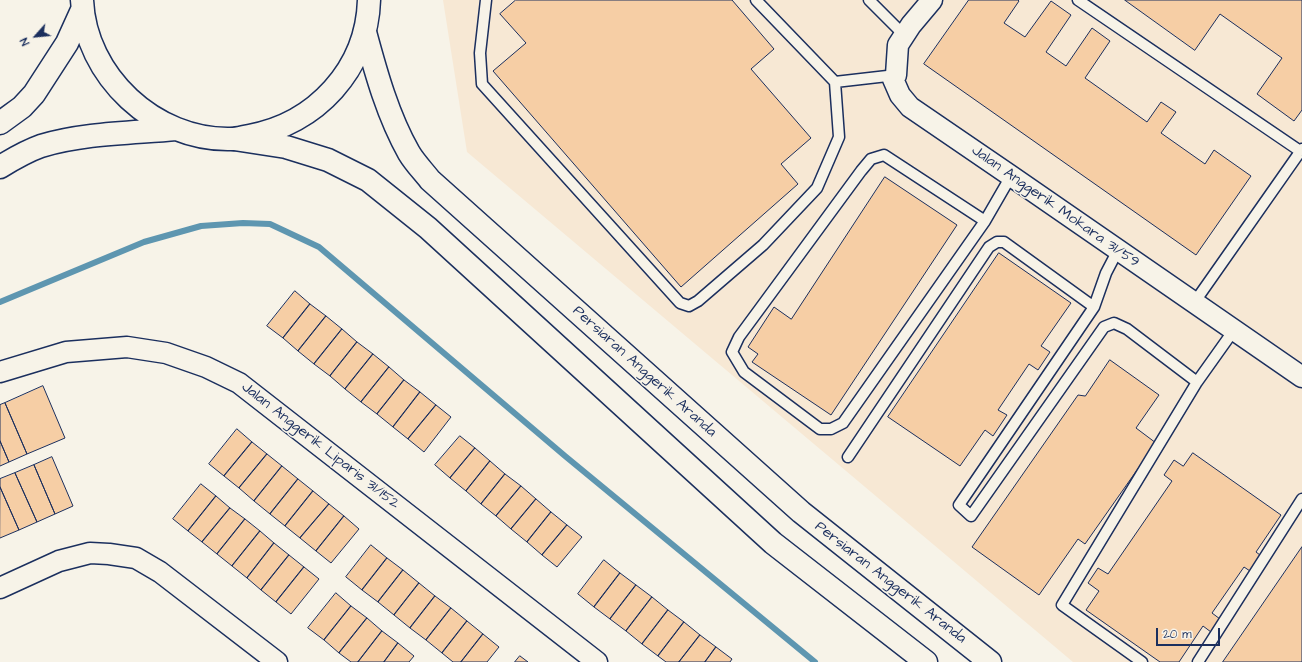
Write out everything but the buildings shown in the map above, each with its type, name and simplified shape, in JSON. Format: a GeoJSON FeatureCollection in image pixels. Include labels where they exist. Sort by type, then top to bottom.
{"type":"FeatureCollection","features":[{"type":"Feature","properties":{"kind":"main road"},"geometry":{"type":"LineString","coordinates":[[231,139],[261,134],[282,127],[301,117],[319,104],[334,89],[347,72],[357,52],[365,32],[370,0]]}},
{"type":"Feature","properties":{"kind":"main road"},"geometry":{"type":"LineString","coordinates":[[0,123],[22,107],[34,94],[67,43],[82,5]]}},
{"type":"Feature","properties":{"kind":"main road"},"geometry":{"type":"LineString","coordinates":[[82,5],[92,48],[113,83],[141,110],[176,129],[197,135],[286,147],[328,160],[368,180],[428,228],[773,543],[926,662]]}},
{"type":"Feature","properties":{"kind":"main road","name":"Persiaran Anggerik Aranda"},"geometry":{"type":"LineString","coordinates":[[365,32],[375,70],[393,120],[410,154],[430,180],[801,512],[990,662]]}},
{"type":"Feature","properties":{"kind":"main road"},"geometry":{"type":"LineString","coordinates":[[0,167],[20,155],[41,146],[64,141],[176,129]]}},
{"type":"Feature","properties":{"kind":"street","name":"Jalan Anggerik Mokara 31/59"},"geometry":{"type":"LineString","coordinates":[[932,0],[911,25],[898,45],[896,75],[893,79],[900,95],[910,107],[1302,377]]}},
{"type":"Feature","properties":{"kind":"street","name":"Jalan Anggerik Liparis 31/152"},"geometry":{"type":"LineString","coordinates":[[0,372],[66,352],[127,346],[166,353],[206,367],[239,383],[597,662]]}},
{"type":"Feature","properties":{"kind":"street"},"geometry":{"type":"LineString","coordinates":[[0,588],[59,561],[90,553],[136,558],[160,572],[277,662]]}},
{"type":"Feature","properties":{"kind":"lane"},"geometry":{"type":"LineString","coordinates":[[486,0],[480,53],[482,84],[680,303],[689,306],[698,301],[764,245],[817,188],[839,137],[835,82],[756,0]]}},
{"type":"Feature","properties":{"kind":"lane"},"geometry":{"type":"LineString","coordinates":[[869,0],[904,35]]}},
{"type":"Feature","properties":{"kind":"lane"},"geometry":{"type":"LineString","coordinates":[[1078,0],[1301,150],[1194,304]]}},
{"type":"Feature","properties":{"kind":"lane"},"geometry":{"type":"LineString","coordinates":[[835,82],[896,75]]}},
{"type":"Feature","properties":{"kind":"lane"},"geometry":{"type":"LineString","coordinates":[[985,221],[884,155],[871,160],[861,171],[739,338],[732,352],[744,372],[820,429],[831,429],[843,423],[985,221],[1011,176]]}},
{"type":"Feature","properties":{"kind":"lane"},"geometry":{"type":"LineString","coordinates":[[848,456],[989,247],[997,242],[1004,242],[1094,307]]}},
{"type":"Feature","properties":{"kind":"lane"},"geometry":{"type":"LineString","coordinates":[[1118,250],[1106,273],[1094,307],[959,505],[971,516],[1104,327],[1114,323],[1127,329],[1197,382]]}},
{"type":"Feature","properties":{"kind":"lane"},"geometry":{"type":"LineString","coordinates":[[1142,662],[1062,605],[1197,382],[1234,330]]}},
{"type":"Feature","properties":{"kind":"lane"},"geometry":{"type":"LineString","coordinates":[[1198,662],[1302,499]]}},
{"type":"Feature","properties":{"kind":"shaded area"},"geometry":{"type":"Polygon","coordinates":[[[443,0],[1302,0],[1302,662],[1073,662],[467,152],[443,0]]]}},
{"type":"Feature","properties":{"kind":"waterway"},"geometry":{"type":"LineString","coordinates":[[0,302],[144,242],[201,226],[243,223],[270,224],[319,247],[565,456],[815,662]]}}]}
